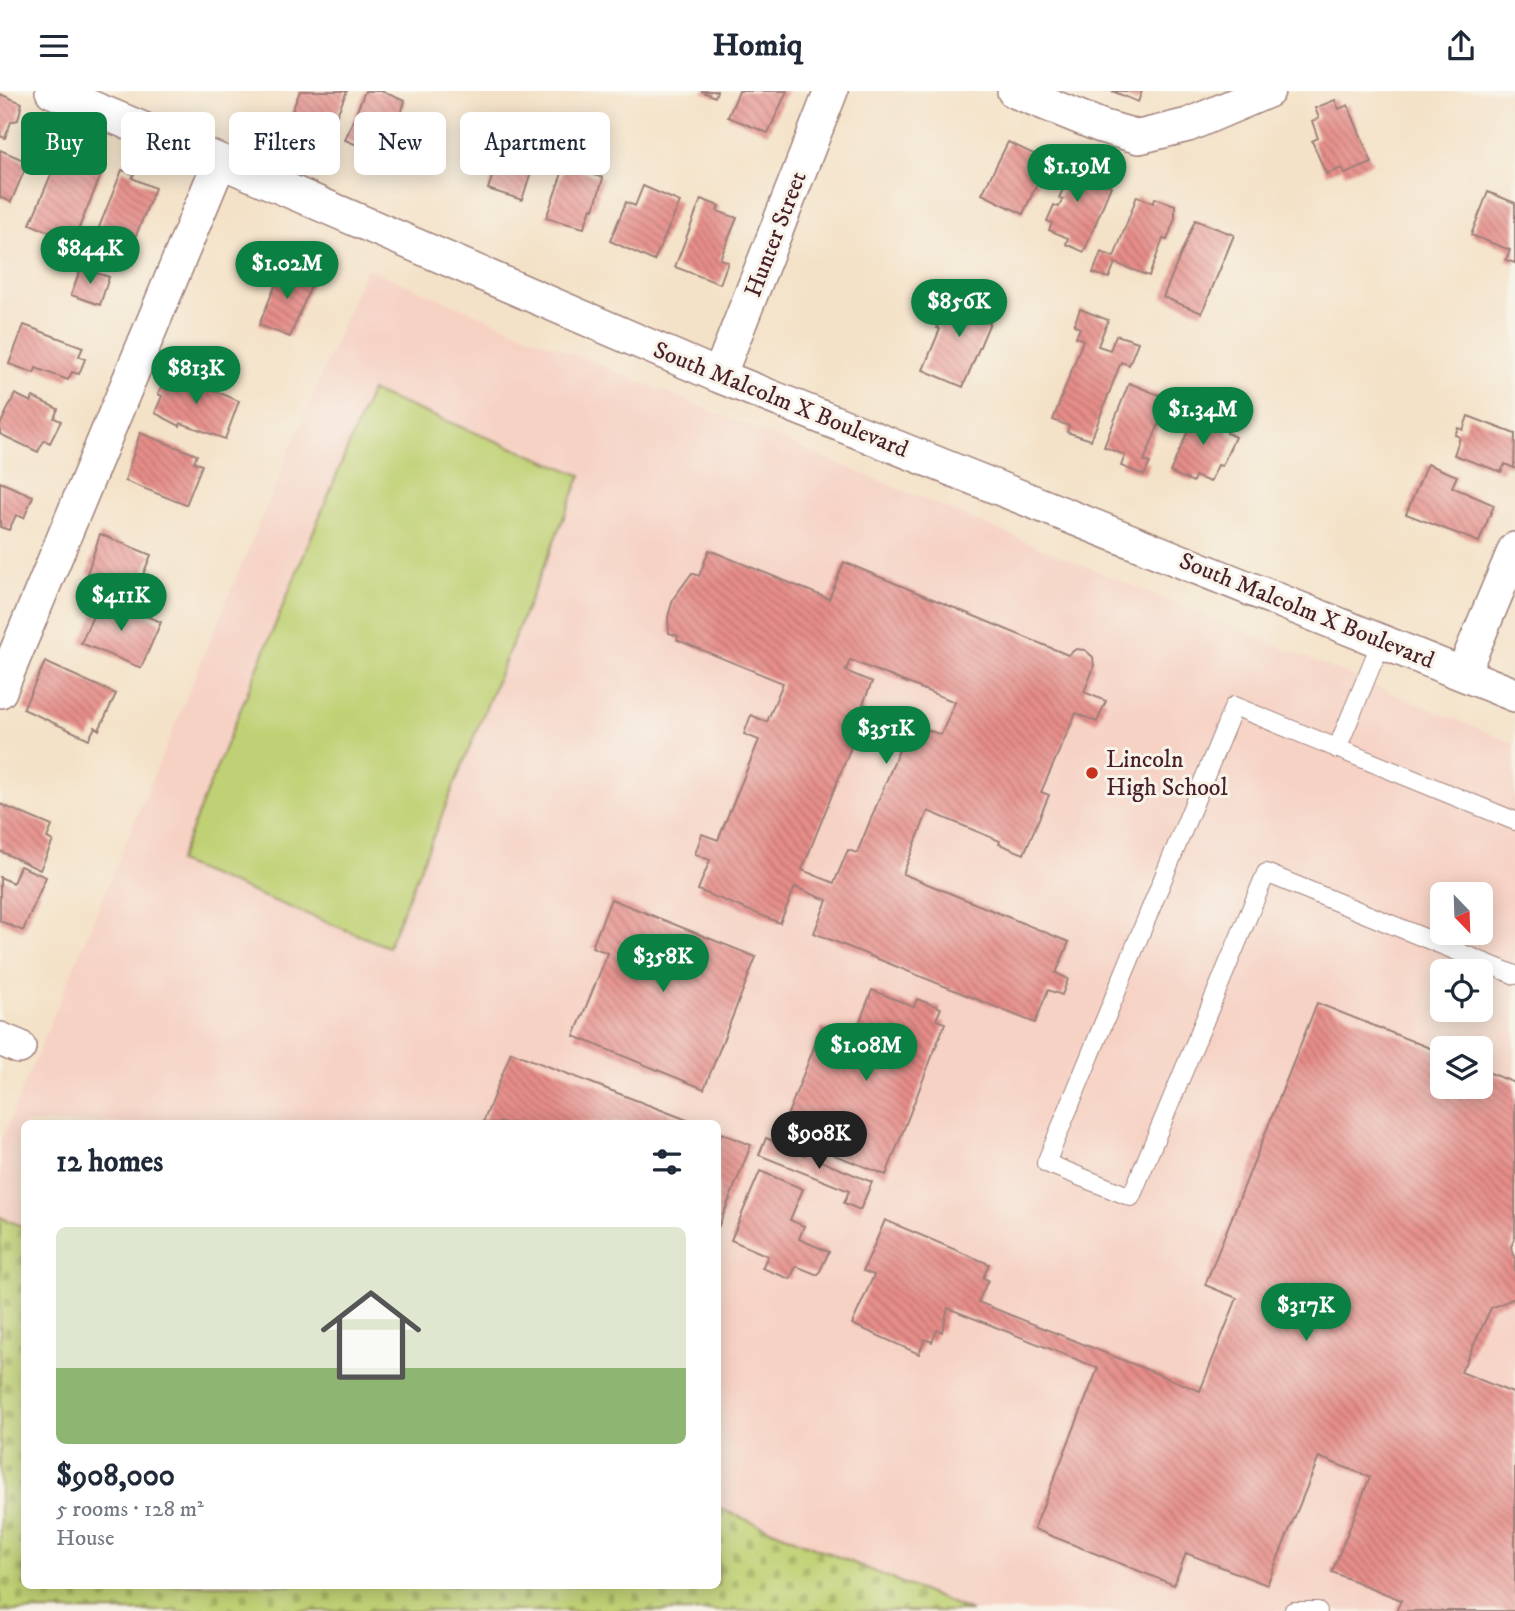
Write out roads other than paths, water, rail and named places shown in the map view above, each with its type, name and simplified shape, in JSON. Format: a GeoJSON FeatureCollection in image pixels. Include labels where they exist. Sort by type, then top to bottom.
{"type":"FeatureCollection","features":[{"type":"Feature","properties":{"kind":"street","name":"South Malcolm X Boulevard"},"geometry":{"type":"LineString","coordinates":[[52,91],[719,376],[1515,695]]}},
{"type":"Feature","properties":{"kind":"street","name":"Hunter Street"},"geometry":{"type":"LineString","coordinates":[[719,376],[831,91]]}},
{"type":"Feature","properties":{"kind":"street"},"geometry":{"type":"LineString","coordinates":[[1014,91],[1101,126],[1139,137],[1188,125],[1268,91]]}},
{"type":"Feature","properties":{"kind":"street"},"geometry":{"type":"LineString","coordinates":[[0,691],[220,161]]}},
{"type":"Feature","properties":{"kind":"street"},"geometry":{"type":"LineString","coordinates":[[1463,673],[1515,549]]}},
{"type":"Feature","properties":{"kind":"lane"},"geometry":{"type":"LineString","coordinates":[[1337,749],[1382,640]]}},
{"type":"Feature","properties":{"kind":"lane"},"geometry":{"type":"LineString","coordinates":[[1515,821],[1234,706],[1046,1163],[1131,1198],[1266,873],[1515,975]]}},
{"type":"Feature","properties":{"kind":"lane"},"geometry":{"type":"LineString","coordinates":[[1293,1611],[1318,1611]]}},
{"type":"Feature","properties":{"kind":"place","name":"Lincoln High School"},"geometry":{"type":"Point","coordinates":[1092,773]}}]}
